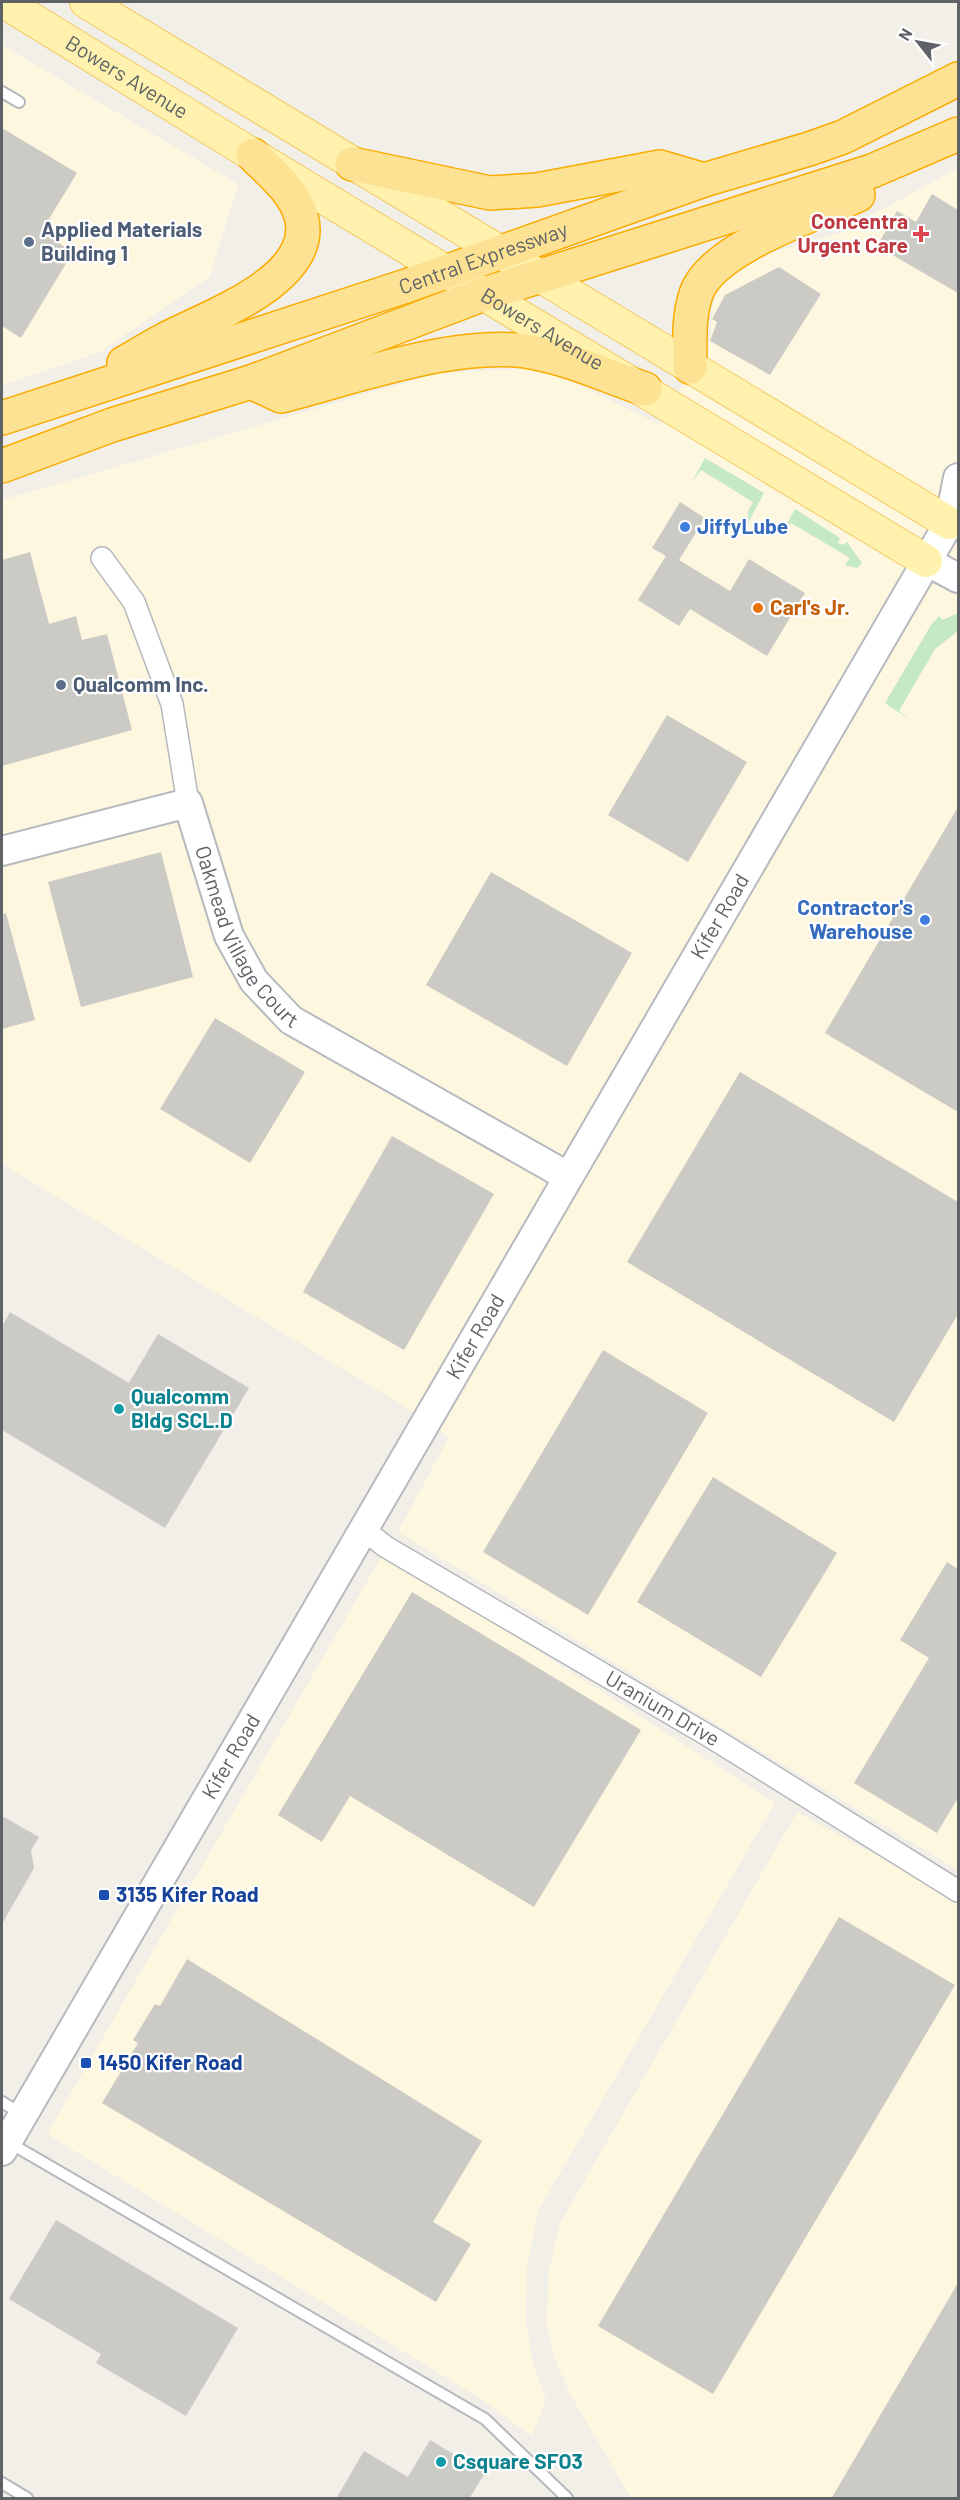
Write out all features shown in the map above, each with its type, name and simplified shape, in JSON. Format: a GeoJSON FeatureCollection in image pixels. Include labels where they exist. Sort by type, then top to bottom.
{"type":"FeatureCollection","features":[{"type":"Feature","properties":{"kind":"highway","name":"Central Expressway"},"geometry":{"type":"LineString","coordinates":[[2,418],[447,272],[704,180],[843,136],[958,80]]}},
{"type":"Feature","properties":{"kind":"highway","name":"Central Expressway"},"geometry":{"type":"LineString","coordinates":[[2,466],[112,425],[251,382],[484,294],[541,278],[872,171],[958,134]]}},
{"type":"Feature","properties":{"kind":"highway"},"geometry":{"type":"LineString","coordinates":[[690,367],[690,319],[696,292],[714,267],[727,255],[858,195],[921,150]]}},
{"type":"Feature","properties":{"kind":"highway"},"geometry":{"type":"LineString","coordinates":[[72,394],[163,340],[246,300],[284,270],[300,242],[301,217],[289,193],[253,155]]}},
{"type":"Feature","properties":{"kind":"highway"},"geometry":{"type":"LineString","coordinates":[[352,164],[490,193],[537,190],[660,167],[704,180]]}},
{"type":"Feature","properties":{"kind":"highway"},"geometry":{"type":"LineString","coordinates":[[251,382],[281,396],[441,355],[494,349],[536,353],[645,390]]}},
{"type":"Feature","properties":{"kind":"main road","name":"Bowers Avenue"},"geometry":{"type":"LineString","coordinates":[[4,2],[253,155],[926,561],[958,578]]}},
{"type":"Feature","properties":{"kind":"main road","name":"Bowers Avenue"},"geometry":{"type":"LineString","coordinates":[[92,3],[541,278],[955,523]]}},
{"type":"Feature","properties":{"kind":"main road","name":"Kifer Road"},"geometry":{"type":"LineString","coordinates":[[4,2146],[12,2108],[364,1530],[567,1176],[926,561],[955,523],[958,478]]}},
{"type":"Feature","properties":{"kind":"main road"},"geometry":{"type":"LineString","coordinates":[[2,851],[188,803]]}},
{"type":"Feature","properties":{"kind":"main road","name":"Oakmead Village Court"},"geometry":{"type":"LineString","coordinates":[[188,803],[229,936],[254,981],[291,1020],[567,1176]]}},
{"type":"Feature","properties":{"kind":"street","name":"Oakmead Village Court"},"geometry":{"type":"LineString","coordinates":[[102,558],[134,602],[172,704],[188,803]]}},
{"type":"Feature","properties":{"kind":"street","name":"Uranium Drive"},"geometry":{"type":"LineString","coordinates":[[364,1530],[386,1547],[714,1739],[958,1892]]}},
{"type":"Feature","properties":{"kind":"lane"},"geometry":{"type":"LineString","coordinates":[[2,92],[19,102]]}},
{"type":"Feature","properties":{"kind":"lane"},"geometry":{"type":"LineString","coordinates":[[4,2146],[485,2419],[567,2499]]}},
{"type":"Feature","properties":{"kind":"lane"},"geometry":{"type":"LineString","coordinates":[[2,2483],[27,2499]]}},
{"type":"Feature","properties":{"kind":"shaded area"},"geometry":{"type":"Polygon","coordinates":[[[2,45],[238,184],[210,277],[100,352],[2,385],[2,45]]]}},
{"type":"Feature","properties":{"kind":"shaded area"},"geometry":{"type":"Polygon","coordinates":[[[958,168],[958,1870],[398,1532],[449,1437],[394,1400],[2,1164],[2,500],[439,373],[545,368],[659,424],[710,341],[714,296],[736,263],[839,233],[958,168]]]}},
{"type":"Feature","properties":{"kind":"shaded area"},"geometry":{"type":"Polygon","coordinates":[[[384,1552],[775,1803],[538,2211],[527,2268],[526,2323],[533,2364],[546,2400],[532,2436],[478,2397],[47,2134],[384,1552]]]}},
{"type":"Feature","properties":{"kind":"shaded area"},"geometry":{"type":"Polygon","coordinates":[[[797,1812],[958,1900],[958,2498],[631,2498],[570,2394],[555,2359],[547,2327],[548,2275],[560,2223],[797,1812]]]}},
{"type":"Feature","properties":{"kind":"green space"},"geometry":{"type":"Polygon","coordinates":[[[705,458],[764,493],[748,523],[745,521],[753,502],[701,470],[692,482],[705,458]]]}},
{"type":"Feature","properties":{"kind":"green space"},"geometry":{"type":"Polygon","coordinates":[[[795,509],[840,538],[838,543],[843,545],[847,542],[862,563],[857,568],[845,565],[850,558],[791,523],[781,535],[795,509]]]}},
{"type":"Feature","properties":{"kind":"green space"},"geometry":{"type":"Polygon","coordinates":[[[958,613],[958,631],[935,649],[899,711],[912,721],[885,703],[931,625],[939,616],[943,620],[958,613]]]}},
{"type":"Feature","properties":{"kind":"building","name":"Applied Materials Building 1"},"geometry":{"type":"Polygon","coordinates":[[[2,128],[77,173],[41,232],[73,252],[21,338],[2,326],[2,128]]]}},
{"type":"Feature","properties":{"kind":"building","name":"Concentra Urgent Care"},"geometry":{"type":"Polygon","coordinates":[[[932,194],[958,210],[958,293],[877,246],[897,211],[916,222],[932,194]]]}},
{"type":"Feature","properties":{"kind":"building"},"geometry":{"type":"Polygon","coordinates":[[[779,267],[821,294],[770,375],[710,341],[717,322],[712,319],[725,295],[779,267]]]}},
{"type":"Feature","properties":{"kind":"building"},"geometry":{"type":"Polygon","coordinates":[[[680,502],[705,518],[679,560],[730,591],[749,559],[805,593],[767,656],[690,609],[679,626],[638,600],[666,556],[652,548],[680,502]]]}},
{"type":"Feature","properties":{"kind":"building","name":"Qualcomm Inc."},"geometry":{"type":"Polygon","coordinates":[[[30,552],[49,624],[76,616],[82,640],[107,634],[132,730],[2,766],[2,560],[30,552]]]}},
{"type":"Feature","properties":{"kind":"building"},"geometry":{"type":"Polygon","coordinates":[[[667,715],[747,762],[688,862],[608,815],[667,715]]]}},
{"type":"Feature","properties":{"kind":"building","name":"Contractor's Warehouse"},"geometry":{"type":"Polygon","coordinates":[[[958,807],[958,1112],[825,1033],[958,807]]]}},
{"type":"Feature","properties":{"kind":"building"},"geometry":{"type":"Polygon","coordinates":[[[161,852],[193,977],[81,1007],[48,882],[161,852]]]}},
{"type":"Feature","properties":{"kind":"building"},"geometry":{"type":"Polygon","coordinates":[[[491,872],[632,953],[567,1066],[426,985],[491,872]]]}},
{"type":"Feature","properties":{"kind":"building"},"geometry":{"type":"Polygon","coordinates":[[[6,913],[35,1020],[2,1029],[2,914],[6,913]]]}},
{"type":"Feature","properties":{"kind":"building"},"geometry":{"type":"Polygon","coordinates":[[[215,1018],[305,1072],[250,1163],[160,1109],[215,1018]]]}},
{"type":"Feature","properties":{"kind":"building"},"geometry":{"type":"Polygon","coordinates":[[[740,1072],[958,1202],[958,1314],[894,1422],[627,1262],[740,1072]]]}},
{"type":"Feature","properties":{"kind":"building"},"geometry":{"type":"Polygon","coordinates":[[[392,1136],[494,1194],[404,1350],[303,1292],[392,1136]]]}},
{"type":"Feature","properties":{"kind":"building","name":"Qualcomm Bldg SCL.D"},"geometry":{"type":"Polygon","coordinates":[[[10,1312],[129,1383],[158,1334],[249,1388],[165,1528],[2,1430],[2,1327],[10,1312]]]}},
{"type":"Feature","properties":{"kind":"building"},"geometry":{"type":"Polygon","coordinates":[[[603,1350],[708,1413],[588,1615],[483,1552],[603,1350]]]}},
{"type":"Feature","properties":{"kind":"building"},"geometry":{"type":"Polygon","coordinates":[[[713,1477],[837,1553],[761,1677],[637,1602],[713,1477]]]}},
{"type":"Feature","properties":{"kind":"building"},"geometry":{"type":"Polygon","coordinates":[[[947,1562],[958,1569],[958,1798],[937,1833],[854,1783],[929,1658],[900,1640],[947,1562]]]}},
{"type":"Feature","properties":{"kind":"building"},"geometry":{"type":"Polygon","coordinates":[[[412,1592],[641,1730],[534,1907],[350,1796],[322,1842],[278,1815],[412,1592]]]}},
{"type":"Feature","properties":{"kind":"building"},"geometry":{"type":"Polygon","coordinates":[[[2,1816],[39,1837],[31,1850],[34,1868],[2,1924],[2,1816]]]}},
{"type":"Feature","properties":{"kind":"building"},"geometry":{"type":"Polygon","coordinates":[[[839,1917],[955,1985],[713,2394],[598,2326],[839,1917]]]}},
{"type":"Feature","properties":{"kind":"building"},"geometry":{"type":"Polygon","coordinates":[[[187,1959],[482,2141],[433,2222],[471,2244],[436,2302],[102,2103],[138,2043],[133,2040],[155,2004],[160,2006],[187,1959]]]}},
{"type":"Feature","properties":{"kind":"building"},"geometry":{"type":"Polygon","coordinates":[[[56,2220],[238,2328],[186,2416],[96,2363],[101,2354],[9,2299],[56,2220]]]}},
{"type":"Feature","properties":{"kind":"building"},"geometry":{"type":"Polygon","coordinates":[[[958,2283],[958,2499],[831,2499],[958,2283]]]}},
{"type":"Feature","properties":{"kind":"building","name":"Csquare SFO3"},"geometry":{"type":"Polygon","coordinates":[[[430,2440],[485,2473],[469,2499],[336,2499],[364,2451],[408,2477],[430,2440]]]}},
{"type":"Feature","properties":{"kind":"place","name":"Concentra Urgent Care"},"geometry":{"type":"Point","coordinates":[921,234]}},
{"type":"Feature","properties":{"kind":"place","name":"Applied Materials Building 1"},"geometry":{"type":"Point","coordinates":[29,242]}},
{"type":"Feature","properties":{"kind":"place","name":"JiffyLube"},"geometry":{"type":"Point","coordinates":[685,527]}},
{"type":"Feature","properties":{"kind":"place","name":"Carl's Jr."},"geometry":{"type":"Point","coordinates":[758,608]}},
{"type":"Feature","properties":{"kind":"place","name":"Qualcomm Inc."},"geometry":{"type":"Point","coordinates":[61,685]}},
{"type":"Feature","properties":{"kind":"place","name":"Contractor's Warehouse"},"geometry":{"type":"Point","coordinates":[925,920]}},
{"type":"Feature","properties":{"kind":"place","name":"Qualcomm Bldg SCL.D"},"geometry":{"type":"Point","coordinates":[119,1409]}},
{"type":"Feature","properties":{"kind":"place","name":"3135 Kifer Road"},"geometry":{"type":"Point","coordinates":[104,1895]}},
{"type":"Feature","properties":{"kind":"place","name":"1450 Kifer Road"},"geometry":{"type":"Point","coordinates":[86,2063]}},
{"type":"Feature","properties":{"kind":"place","name":"Csquare SFO3"},"geometry":{"type":"Point","coordinates":[441,2462]}}]}
